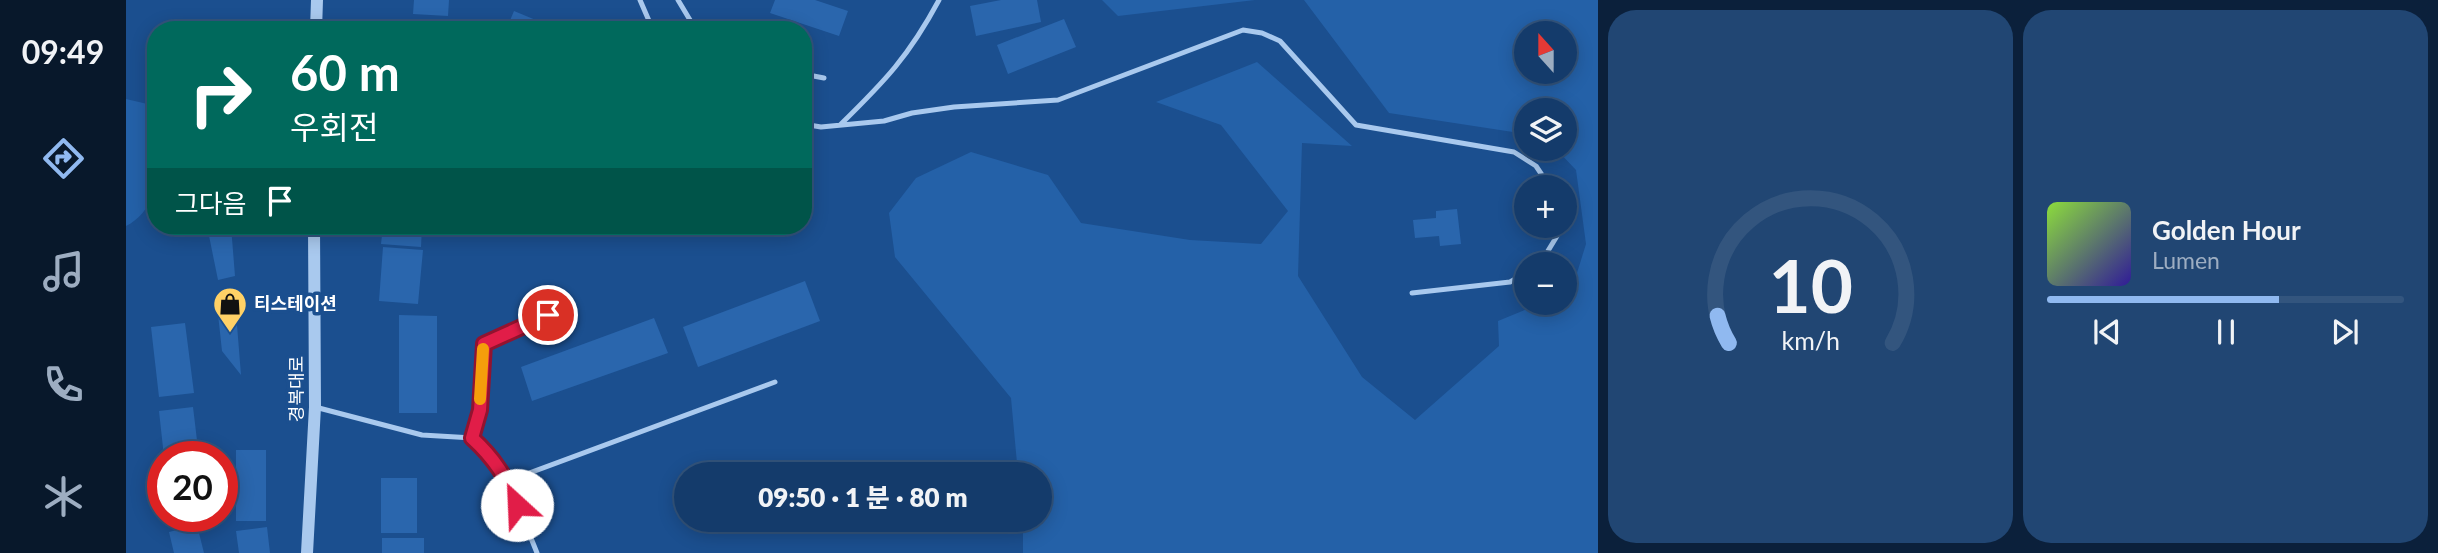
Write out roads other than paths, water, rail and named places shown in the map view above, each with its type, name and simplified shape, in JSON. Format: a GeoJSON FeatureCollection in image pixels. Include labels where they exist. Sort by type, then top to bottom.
{"type":"FeatureCollection","features":[{"type":"Feature","properties":{"kind":"street"},"geometry":{"type":"LineString","coordinates":[[316,21],[317,0]]}},
{"type":"Feature","properties":{"kind":"street","name":"경복대로"},"geometry":{"type":"LineString","coordinates":[[307,553],[315,407],[314,235]]}},
{"type":"Feature","properties":{"kind":"lane"},"geometry":{"type":"LineString","coordinates":[[640,0],[649,21]]}},
{"type":"Feature","properties":{"kind":"lane"},"geometry":{"type":"LineString","coordinates":[[678,0],[691,21]]}},
{"type":"Feature","properties":{"kind":"lane"},"geometry":{"type":"LineString","coordinates":[[841,125],[896,70],[917,40],[939,0]]}},
{"type":"Feature","properties":{"kind":"lane"},"geometry":{"type":"LineString","coordinates":[[812,126],[884,121],[912,113],[954,107],[1058,100],[1243,30],[1262,33],[1280,41],[1356,125],[1514,152],[1536,166],[1542,175]]}},
{"type":"Feature","properties":{"kind":"lane"},"geometry":{"type":"LineString","coordinates":[[812,76],[824,78]]}},
{"type":"Feature","properties":{"kind":"lane"},"geometry":{"type":"LineString","coordinates":[[1412,293],[1514,280]]}},
{"type":"Feature","properties":{"kind":"lane"},"geometry":{"type":"LineString","coordinates":[[472,438],[480,410],[484,344],[548,315]]}},
{"type":"Feature","properties":{"kind":"lane"},"geometry":{"type":"LineString","coordinates":[[508,481],[775,382]]}},
{"type":"Feature","properties":{"kind":"lane"},"geometry":{"type":"LineString","coordinates":[[315,407],[422,435],[472,438],[491,456],[508,481],[537,553]]}},
{"type":"Feature","properties":{"kind":"place","name":"티스테이션"},"geometry":{"type":"Point","coordinates":[230,334]}}]}
